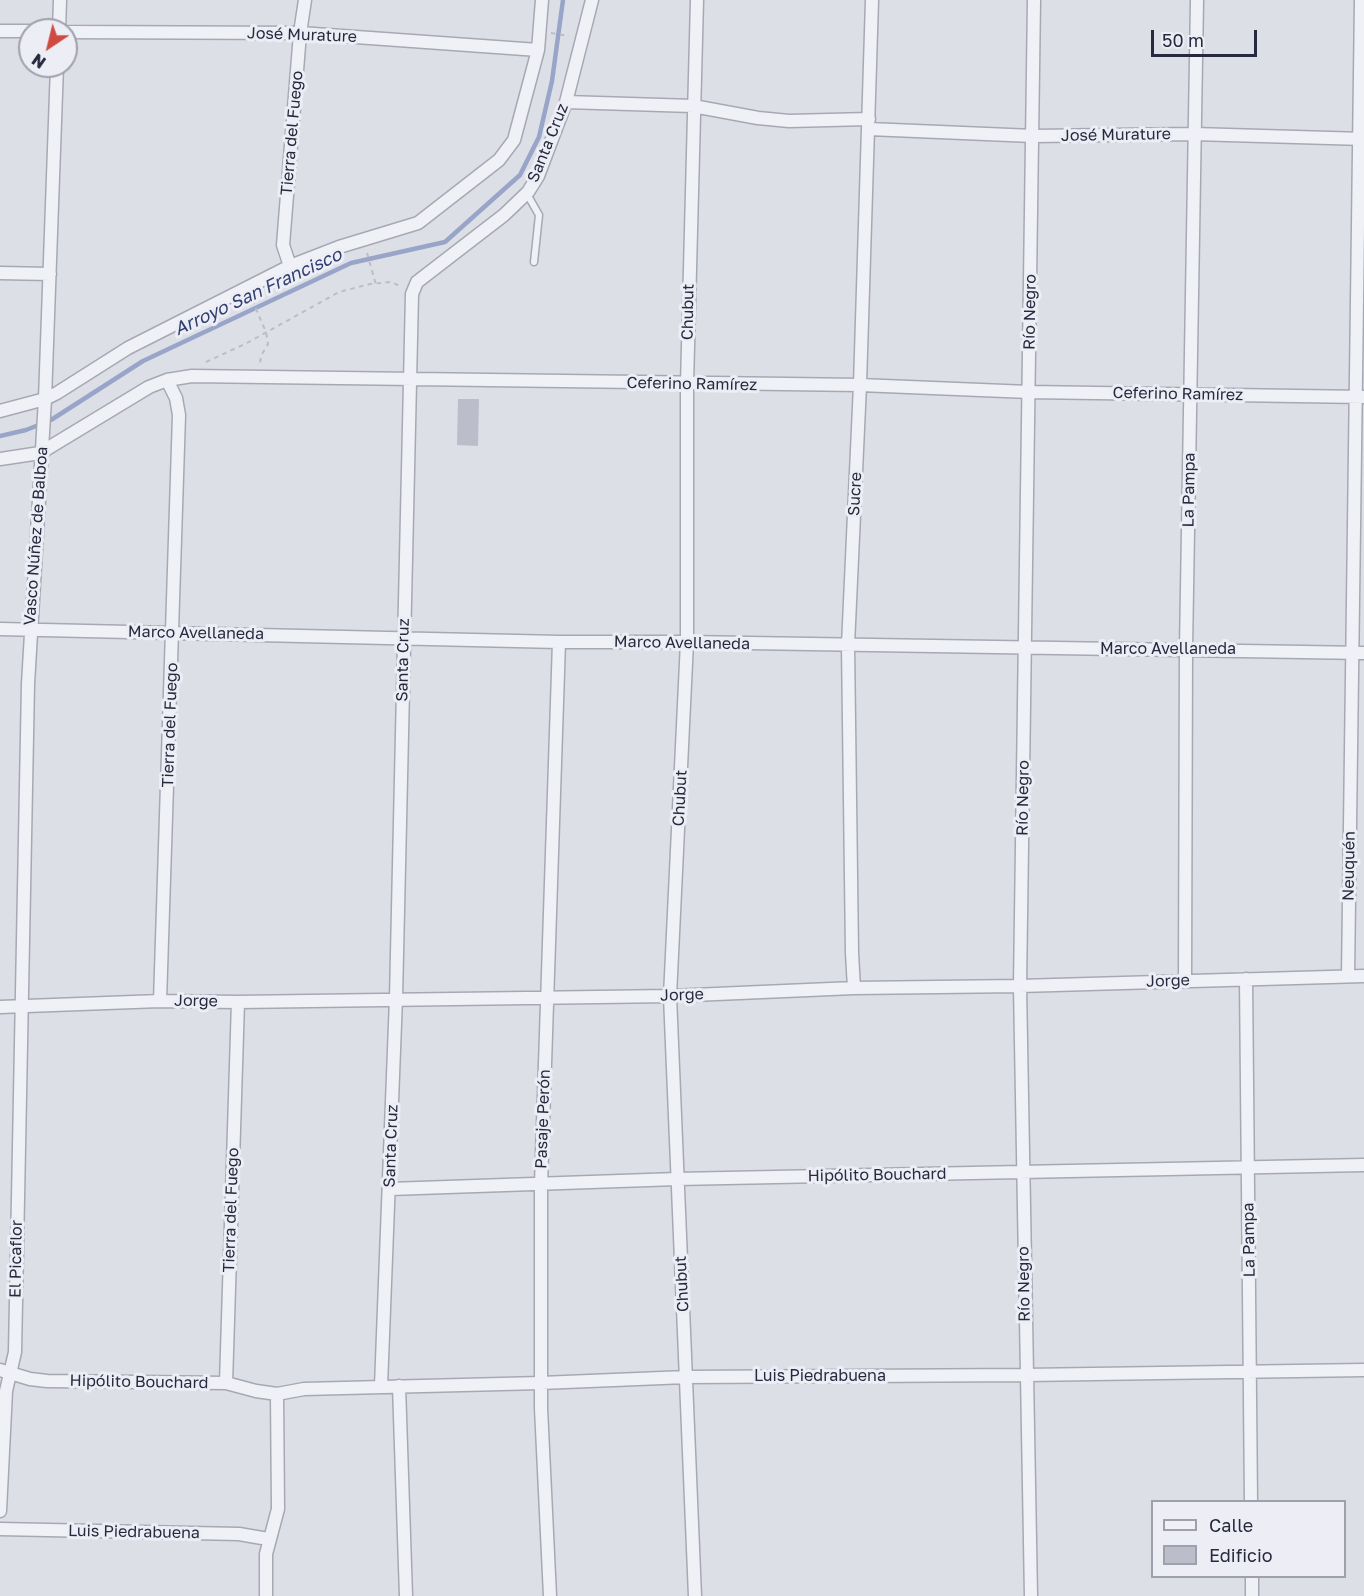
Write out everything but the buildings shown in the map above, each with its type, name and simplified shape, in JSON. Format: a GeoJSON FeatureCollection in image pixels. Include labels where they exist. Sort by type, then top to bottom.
{"type":"FeatureCollection","features":[{"type":"Feature","properties":{"kind":"street"},"geometry":{"type":"LineString","coordinates":[[59,18],[60,0]]}},
{"type":"Feature","properties":{"kind":"street","name":"Tierra del Fuego"},"geometry":{"type":"LineString","coordinates":[[290,266],[283,244],[300,33],[305,0]]}},
{"type":"Feature","properties":{"kind":"street","name":"Santa Cruz"},"geometry":{"type":"LineString","coordinates":[[0,411],[44,405],[128,348],[290,266],[418,223],[500,160],[514,140],[537,50],[542,0]]}},
{"type":"Feature","properties":{"kind":"street","name":"Santa Cruz"},"geometry":{"type":"LineString","coordinates":[[381,1386],[396,998],[413,292],[417,282],[504,216],[527,194],[538,176],[566,102],[592,0]]}},
{"type":"Feature","properties":{"kind":"street","name":"Chubut"},"geometry":{"type":"LineString","coordinates":[[695,1596],[670,996],[687,642],[687,384],[697,0]]}},
{"type":"Feature","properties":{"kind":"street","name":"Sucre"},"geometry":{"type":"LineString","coordinates":[[854,988],[848,645],[860,385],[872,0]]}},
{"type":"Feature","properties":{"kind":"street","name":"Río Negro"},"geometry":{"type":"LineString","coordinates":[[1031,1596],[1020,986],[1034,0]]}},
{"type":"Feature","properties":{"kind":"street","name":"La Pampa"},"geometry":{"type":"LineString","coordinates":[[1185,980],[1186,648],[1197,0]]}},
{"type":"Feature","properties":{"kind":"street","name":"Neuquén"},"geometry":{"type":"LineString","coordinates":[[1348,976],[1358,652],[1361,0]]}},
{"type":"Feature","properties":{"kind":"street"},"geometry":{"type":"LineString","coordinates":[[0,31],[18,31]]}},
{"type":"Feature","properties":{"kind":"street","name":"José Murature"},"geometry":{"type":"LineString","coordinates":[[78,32],[300,33],[537,50]]}},
{"type":"Feature","properties":{"kind":"street","name":"Vasco Núñez de Balboa"},"geometry":{"type":"LineString","coordinates":[[21,1006],[30,630],[44,405],[57,78]]}},
{"type":"Feature","properties":{"kind":"street","name":"José Murature"},"geometry":{"type":"LineString","coordinates":[[566,102],[693,106],[758,118],[789,121],[869,124],[1033,136],[1194,134],[1361,139]]}},
{"type":"Feature","properties":{"kind":"street"},"geometry":{"type":"LineString","coordinates":[[0,273],[50,274]]}},
{"type":"Feature","properties":{"kind":"street","name":"Ceferino Ramírez"},"geometry":{"type":"LineString","coordinates":[[41,447],[149,387],[167,380],[192,376],[860,385],[1029,392],[1360,397]]}},
{"type":"Feature","properties":{"kind":"street","name":"Tierra del Fuego"},"geometry":{"type":"LineString","coordinates":[[160,1001],[179,415],[176,398],[167,380]]}},
{"type":"Feature","properties":{"kind":"street"},"geometry":{"type":"LineString","coordinates":[[0,459],[41,447]]}},
{"type":"Feature","properties":{"kind":"street","name":"Marco Avellaneda"},"geometry":{"type":"LineString","coordinates":[[0,629],[559,642],[1186,648],[1358,652]]}},
{"type":"Feature","properties":{"kind":"street","name":"Pasaje Perón"},"geometry":{"type":"LineString","coordinates":[[550,1596],[541,1383],[541,1184],[559,642]]}},
{"type":"Feature","properties":{"kind":"street","name":"Jorge"},"geometry":{"type":"LineString","coordinates":[[0,1006],[160,1001],[670,996],[854,988],[1020,986],[1364,976]]}},
{"type":"Feature","properties":{"kind":"street","name":"La Pampa"},"geometry":{"type":"LineString","coordinates":[[1246,979],[1251,1500]]}},
{"type":"Feature","properties":{"kind":"street","name":"Tierra del Fuego"},"geometry":{"type":"LineString","coordinates":[[226,1383],[238,1002]]}},
{"type":"Feature","properties":{"kind":"street","name":"El Picaflor"},"geometry":{"type":"LineString","coordinates":[[0,1511],[5,1372],[15,1352],[21,1006]]}},
{"type":"Feature","properties":{"kind":"street","name":"Hipólito Bouchard"},"geometry":{"type":"LineString","coordinates":[[390,1189],[677,1179],[1364,1165]]}},
{"type":"Feature","properties":{"kind":"street","name":"Luis Piedrabuena"},"geometry":{"type":"LineString","coordinates":[[278,1394],[304,1389],[686,1377],[1364,1370]]}},
{"type":"Feature","properties":{"kind":"street","name":"Hipólito Bouchard"},"geometry":{"type":"LineString","coordinates":[[5,1372],[47,1381],[226,1383],[278,1394]]}},
{"type":"Feature","properties":{"kind":"street"},"geometry":{"type":"LineString","coordinates":[[399,1386],[406,1596]]}},
{"type":"Feature","properties":{"kind":"street"},"geometry":{"type":"LineString","coordinates":[[266,1596],[268,1539],[278,1509],[278,1394]]}},
{"type":"Feature","properties":{"kind":"street","name":"Luis Piedrabuena"},"geometry":{"type":"LineString","coordinates":[[0,1529],[239,1534],[268,1539]]}},
{"type":"Feature","properties":{"kind":"street"},"geometry":{"type":"LineString","coordinates":[[1252,1578],[1252,1596]]}},
{"type":"Feature","properties":{"kind":"lane"},"geometry":{"type":"LineString","coordinates":[[527,194],[539,214],[534,262]]}},
{"type":"Feature","properties":{"kind":"path"},"geometry":{"type":"LineString","coordinates":[[548,33],[567,35]]}},
{"type":"Feature","properties":{"kind":"path"},"geometry":{"type":"LineString","coordinates":[[364,240],[376,285]]}},
{"type":"Feature","properties":{"kind":"path"},"geometry":{"type":"LineString","coordinates":[[206,362],[339,292],[369,284],[391,282],[413,292]]}},
{"type":"Feature","properties":{"kind":"path"},"geometry":{"type":"LineString","coordinates":[[251,300],[266,332],[268,344],[261,356],[260,377]]}},
{"type":"Feature","properties":{"kind":"waterway","name":"Arroyo San Francisco"},"geometry":{"type":"LineString","coordinates":[[0,436],[26,430],[51,420],[143,361],[351,263],[445,242],[520,175],[539,137],[552,81],[563,0]]}}]}
